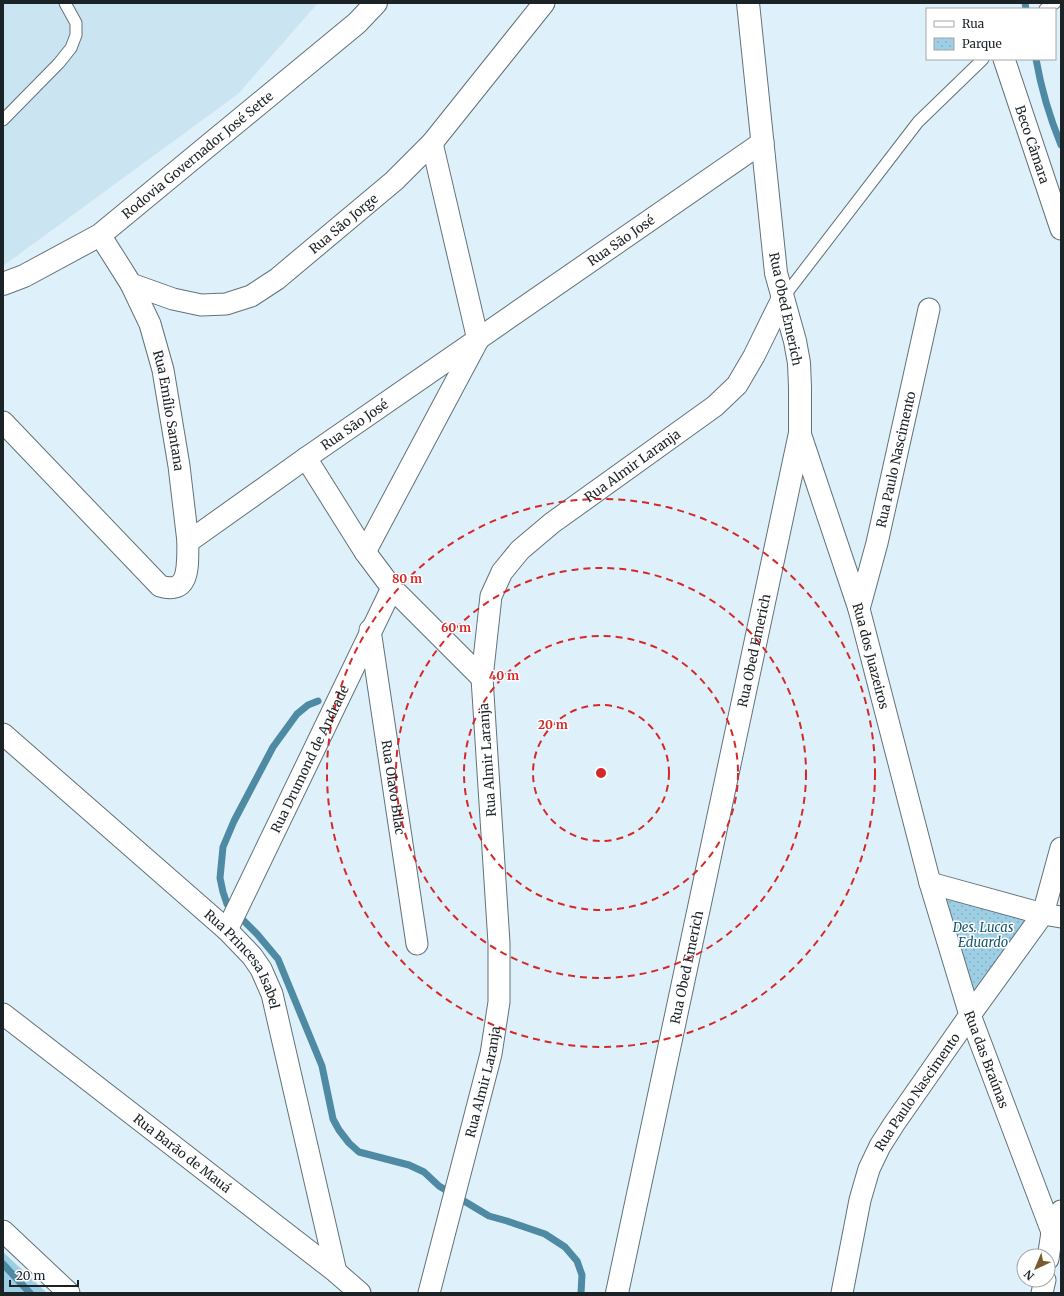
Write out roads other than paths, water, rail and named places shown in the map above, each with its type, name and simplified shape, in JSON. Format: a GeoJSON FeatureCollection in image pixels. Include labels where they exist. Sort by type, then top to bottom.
{"type":"FeatureCollection","features":[{"type":"Feature","properties":{"kind":"street","name":"Rodovia Governador José Sette"},"geometry":{"type":"LineString","coordinates":[[3,284],[24,276],[100,235],[357,23],[376,3]]}},
{"type":"Feature","properties":{"kind":"street","name":"Rua São Jorge"},"geometry":{"type":"LineString","coordinates":[[131,284],[172,299],[201,305],[226,304],[251,296],[277,279],[394,181],[432,143],[544,3]]}},
{"type":"Feature","properties":{"kind":"street","name":"Rua Obed Emerich"},"geometry":{"type":"LineString","coordinates":[[616,1293],[800,433],[799,364],[795,341],[782,299],[776,273],[748,3]]}},
{"type":"Feature","properties":{"kind":"street","name":"Beco Câmara"},"geometry":{"type":"LineString","coordinates":[[1004,60],[1061,229]]}},
{"type":"Feature","properties":{"kind":"street","name":"Rua São José"},"geometry":{"type":"LineString","coordinates":[[188,542],[306,458],[763,142]]}},
{"type":"Feature","properties":{"kind":"street"},"geometry":{"type":"LineString","coordinates":[[365,552],[478,340],[432,143]]}},
{"type":"Feature","properties":{"kind":"street"},"geometry":{"type":"LineString","coordinates":[[100,235],[131,284]]}},
{"type":"Feature","properties":{"kind":"street","name":"Rua Emílio Santana"},"geometry":{"type":"LineString","coordinates":[[131,284],[150,324],[163,370],[179,466],[188,542]]}},
{"type":"Feature","properties":{"kind":"street","name":"Rua Almir Laranja"},"geometry":{"type":"LineString","coordinates":[[429,1293],[487,1069],[499,1002],[499,943],[482,678],[491,596],[502,572],[520,550],[552,523],[715,406],[736,385],[754,356],[782,299]]}},
{"type":"Feature","properties":{"kind":"street","name":"Rua Paulo Nascimento"},"geometry":{"type":"LineString","coordinates":[[859,609],[877,543],[928,309]]}},
{"type":"Feature","properties":{"kind":"street"},"geometry":{"type":"LineString","coordinates":[[3,422],[160,586],[168,588],[176,587],[187,575],[188,542]]}},
{"type":"Feature","properties":{"kind":"street","name":"Rua dos Juazeiros"},"geometry":{"type":"LineString","coordinates":[[800,433],[859,609],[930,883]]}},
{"type":"Feature","properties":{"kind":"street"},"geometry":{"type":"LineString","coordinates":[[306,458],[365,552],[392,588],[482,678]]}},
{"type":"Feature","properties":{"kind":"street","name":"Rua Drumond de Andrade"},"geometry":{"type":"LineString","coordinates":[[227,930],[370,630],[392,588]]}},
{"type":"Feature","properties":{"kind":"street","name":"Rua Olavo Bilac"},"geometry":{"type":"LineString","coordinates":[[370,630],[417,944]]}},
{"type":"Feature","properties":{"kind":"street","name":"Rua Princesa Isabel"},"geometry":{"type":"LineString","coordinates":[[3,734],[227,930],[252,956],[261,969],[272,994],[336,1272]]}},
{"type":"Feature","properties":{"kind":"street"},"geometry":{"type":"LineString","coordinates":[[930,883],[1052,916],[1061,848]]}},
{"type":"Feature","properties":{"kind":"street","name":"Rua das Braúnas"},"geometry":{"type":"LineString","coordinates":[[930,883],[970,1015],[1052,1232]]}},
{"type":"Feature","properties":{"kind":"street","name":"Rua Paulo Nascimento"},"geometry":{"type":"LineString","coordinates":[[842,1293],[860,1200],[869,1169],[877,1152],[894,1124],[970,1015],[1052,916]]}},
{"type":"Feature","properties":{"kind":"street","name":"Rua Barão de Mauá"},"geometry":{"type":"LineString","coordinates":[[3,1014],[336,1272],[360,1293]]}},
{"type":"Feature","properties":{"kind":"street"},"geometry":{"type":"LineString","coordinates":[[1050,1248],[1052,1232],[1061,1211]]}},
{"type":"Feature","properties":{"kind":"street"},"geometry":{"type":"LineString","coordinates":[[3,1231],[69,1293]]}},
{"type":"Feature","properties":{"kind":"lane"},"geometry":{"type":"LineString","coordinates":[[3,120],[59,63],[71,48],[76,35],[76,23],[65,3]]}},
{"type":"Feature","properties":{"kind":"lane"},"geometry":{"type":"LineString","coordinates":[[782,299],[918,122],[982,60]]}},
{"type":"Feature","properties":{"kind":"waterway"},"geometry":{"type":"LineString","coordinates":[[1025,3],[1026,8]]}},
{"type":"Feature","properties":{"kind":"waterway"},"geometry":{"type":"LineString","coordinates":[[1036,60],[1046,103],[1061,145]]}},
{"type":"Feature","properties":{"kind":"waterway"},"geometry":{"type":"LineString","coordinates":[[318,701],[308,705],[297,714],[273,747],[234,821],[223,847],[220,878],[227,904],[257,934],[278,959],[322,1066],[333,1119],[349,1143],[359,1152],[409,1165],[424,1172],[439,1186],[489,1216],[545,1234],[565,1247],[577,1261],[582,1275],[581,1293]]}},
{"type":"Feature","properties":{"kind":"waterway"},"geometry":{"type":"LineString","coordinates":[[3,1264],[30,1293]]}},
{"type":"Feature","properties":{"kind":"park label","name":"Des. Lucas Eduardo"},"geometry":{"type":"Point","coordinates":[983,934]}}]}
